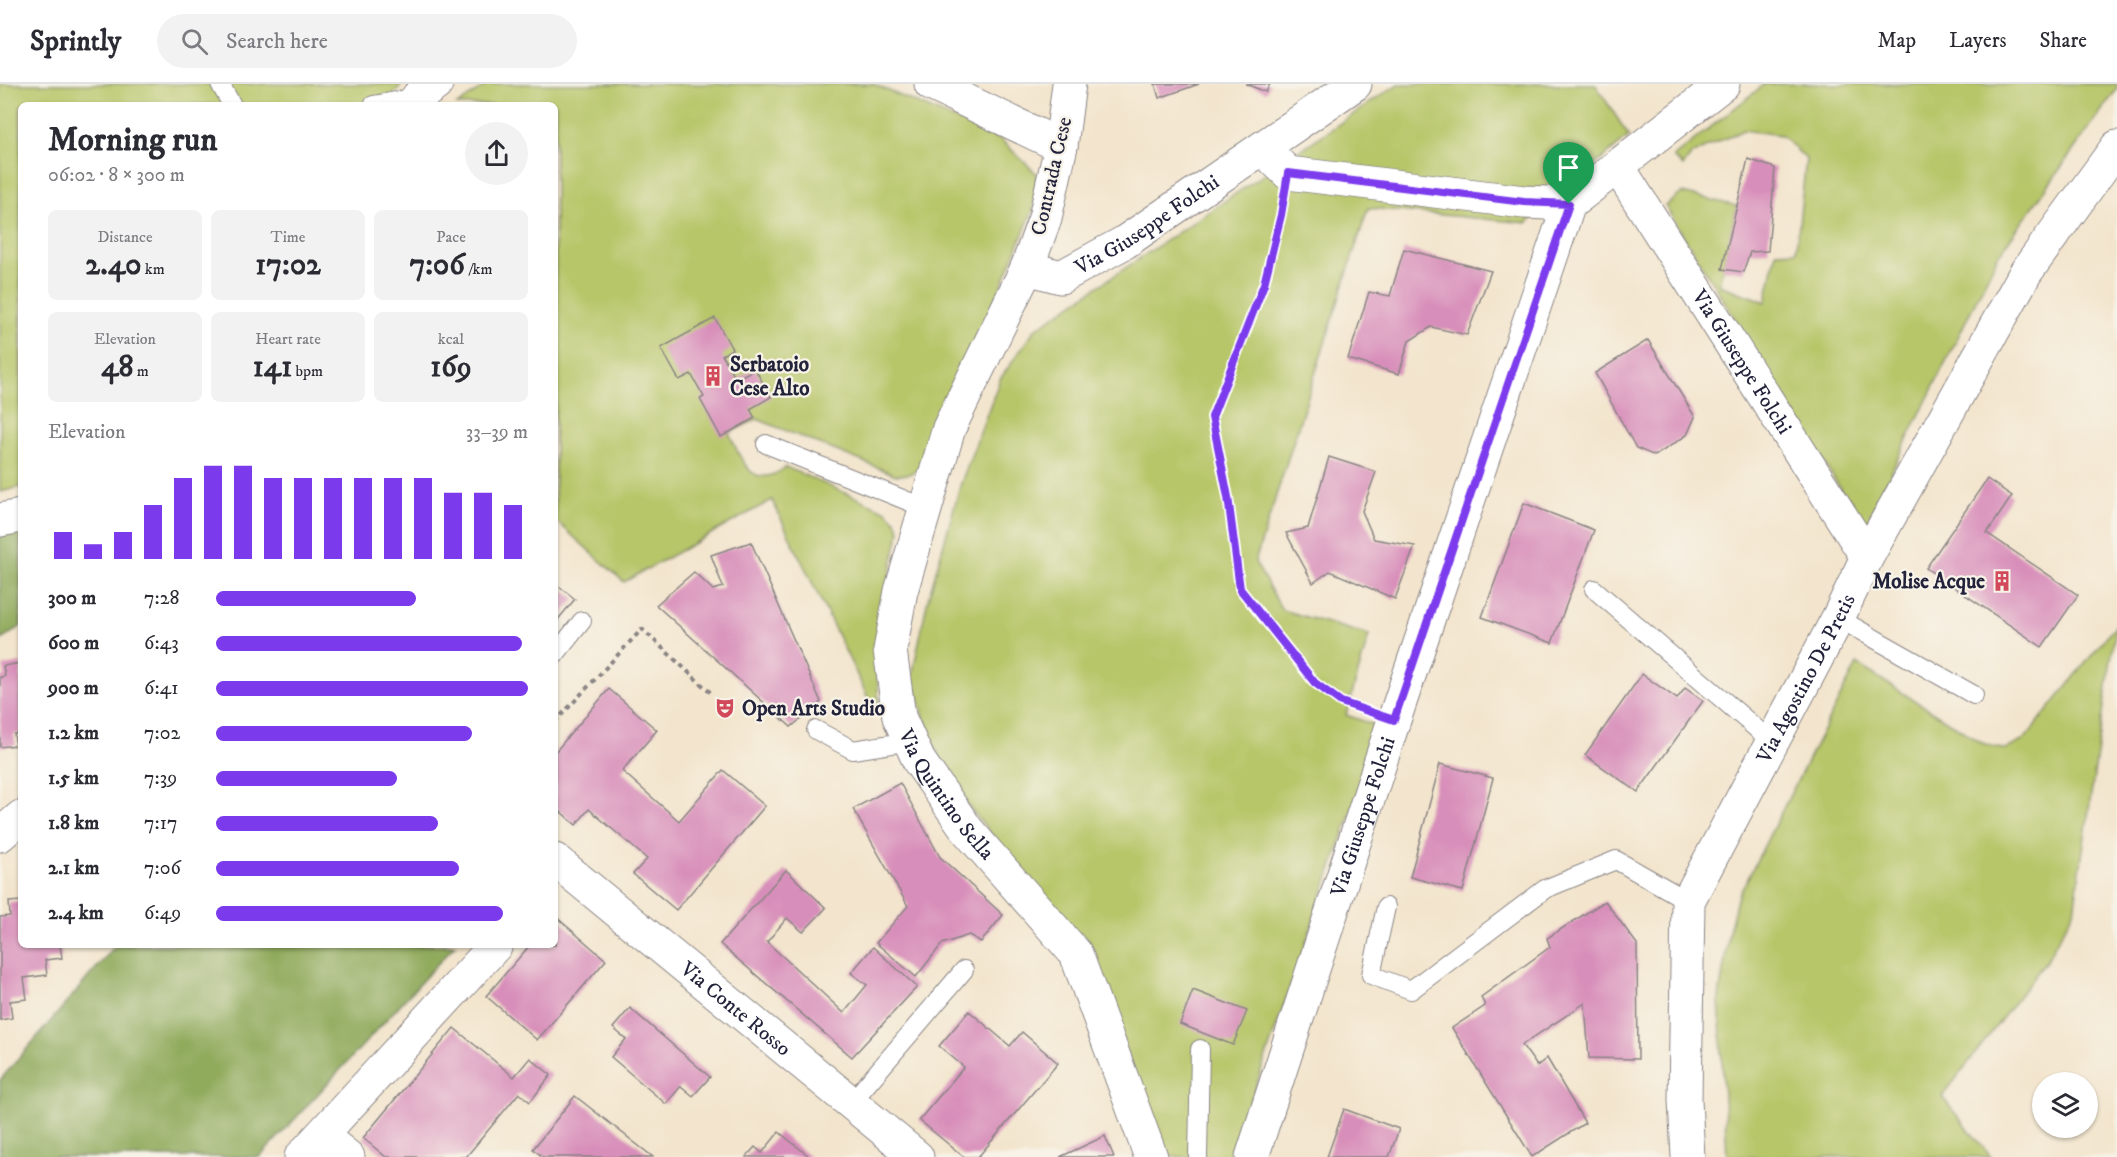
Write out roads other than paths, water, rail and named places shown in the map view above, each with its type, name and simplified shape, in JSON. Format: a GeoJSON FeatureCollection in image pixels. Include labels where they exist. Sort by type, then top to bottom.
{"type":"FeatureCollection","features":[{"type":"Feature","properties":{"kind":"street"},"geometry":{"type":"LineString","coordinates":[[931,84],[1061,146]]}},
{"type":"Feature","properties":{"kind":"street","name":"Contrada Cese"},"geometry":{"type":"LineString","coordinates":[[1027,268],[1046,218],[1061,146],[1070,84]]}},
{"type":"Feature","properties":{"kind":"street","name":"Via Giuseppe Folchi"},"geometry":{"type":"LineString","coordinates":[[1027,268],[1061,277],[1125,242],[1355,84]]}},
{"type":"Feature","properties":{"kind":"street"},"geometry":{"type":"LineString","coordinates":[[1262,148],[1288,173],[1524,202],[1569,204],[1723,84]]}},
{"type":"Feature","properties":{"kind":"street","name":"Via Agostino De Pretis"},"geometry":{"type":"LineString","coordinates":[[1688,1157],[1685,1100],[1688,901],[1838,618],[1867,557],[2026,272],[2117,147]]}},
{"type":"Feature","properties":{"kind":"street","name":"Via Giuseppe Folchi"},"geometry":{"type":"LineString","coordinates":[[1618,167],[1867,557]]}},
{"type":"Feature","properties":{"kind":"street","name":"Via Giuseppe Folchi"},"geometry":{"type":"LineString","coordinates":[[1252,1157],[1394,720],[1569,204]]}},
{"type":"Feature","properties":{"kind":"street","name":"Via Quintino Sella"},"geometry":{"type":"LineString","coordinates":[[1027,268],[949,428],[901,591],[890,650],[899,717],[919,761],[968,831],[1076,954],[1151,1157]]}},
{"type":"Feature","properties":{"kind":"street"},"geometry":{"type":"LineString","coordinates":[[0,520],[18,517]]}},
{"type":"Feature","properties":{"kind":"street"},"geometry":{"type":"LineString","coordinates":[[0,835],[18,820]]}},
{"type":"Feature","properties":{"kind":"street","name":"Via Conte Rosso"},"geometry":{"type":"LineString","coordinates":[[559,870],[916,1157]]}},
{"type":"Feature","properties":{"kind":"street"},"geometry":{"type":"LineString","coordinates":[[348,1157],[311,1147],[493,948]]}},
{"type":"Feature","properties":{"kind":"lane"},"geometry":{"type":"LineString","coordinates":[[220,84],[230,102]]}},
{"type":"Feature","properties":{"kind":"lane"},"geometry":{"type":"LineString","coordinates":[[388,102],[422,95]]}},
{"type":"Feature","properties":{"kind":"lane"},"geometry":{"type":"LineString","coordinates":[[766,444],[925,508]]}},
{"type":"Feature","properties":{"kind":"lane"},"geometry":{"type":"LineString","coordinates":[[1594,589],[1772,742]]}},
{"type":"Feature","properties":{"kind":"lane"},"geometry":{"type":"LineString","coordinates":[[1838,618],[1974,695]]}},
{"type":"Feature","properties":{"kind":"lane"},"geometry":{"type":"LineString","coordinates":[[558,651],[582,621]]}},
{"type":"Feature","properties":{"kind":"lane"},"geometry":{"type":"LineString","coordinates":[[816,730],[853,750],[911,741]]}},
{"type":"Feature","properties":{"kind":"lane"},"geometry":{"type":"LineString","coordinates":[[1386,907],[1371,975],[1411,990],[1545,889],[1616,860],[1688,901]]}},
{"type":"Feature","properties":{"kind":"lane"},"geometry":{"type":"LineString","coordinates":[[851,1103],[964,970]]}},
{"type":"Feature","properties":{"kind":"lane"},"geometry":{"type":"LineString","coordinates":[[1198,1157],[1200,1049]]}},
{"type":"Feature","properties":{"kind":"place","name":"Serbatoio Cese Alto"},"geometry":{"type":"Point","coordinates":[713,376]}},
{"type":"Feature","properties":{"kind":"place","name":"Molise Acque"},"geometry":{"type":"Point","coordinates":[2002,581]}},
{"type":"Feature","properties":{"kind":"place","name":"Open Arts Studio"},"geometry":{"type":"Point","coordinates":[725,708]}}]}
